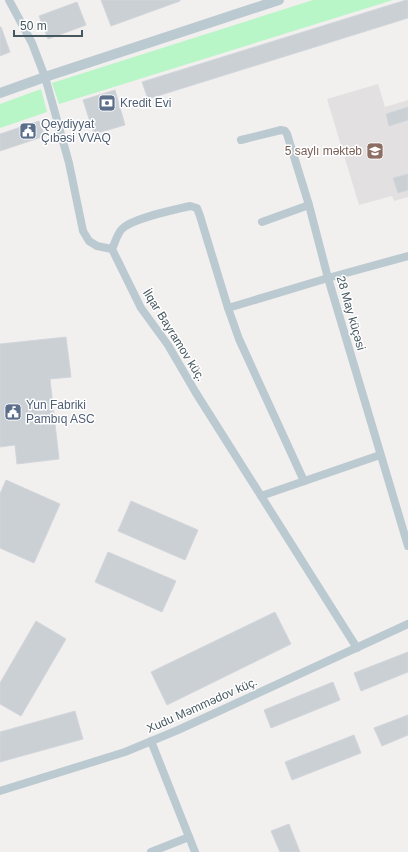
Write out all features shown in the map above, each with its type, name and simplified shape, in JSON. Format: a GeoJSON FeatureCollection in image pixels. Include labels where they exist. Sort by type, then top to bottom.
{"type":"FeatureCollection","features":[{"type":"Feature","properties":{"kind":"street"},"geometry":{"type":"LineString","coordinates":[[9,0],[32,42],[45,77],[69,163],[83,230],[89,241],[97,246],[112,249],[121,230],[128,224],[190,206],[197,208],[239,340],[304,482]]}},
{"type":"Feature","properties":{"kind":"street"},"geometry":{"type":"LineString","coordinates":[[0,93],[279,0]]}},
{"type":"Feature","properties":{"kind":"street","name":"28 May küçəsi"},"geometry":{"type":"LineString","coordinates":[[240,140],[282,130],[287,134],[309,206],[328,278],[408,546]]}},
{"type":"Feature","properties":{"kind":"street"},"geometry":{"type":"LineString","coordinates":[[262,222],[309,206]]}},
{"type":"Feature","properties":{"kind":"street","name":"İlqar Bayramov küç."},"geometry":{"type":"LineString","coordinates":[[112,249],[141,308],[168,345],[196,393],[357,648]]}},
{"type":"Feature","properties":{"kind":"street"},"geometry":{"type":"LineString","coordinates":[[228,308],[408,256]]}},
{"type":"Feature","properties":{"kind":"street"},"geometry":{"type":"LineString","coordinates":[[261,496],[380,455]]}},
{"type":"Feature","properties":{"kind":"street","name":"Xudu Məmmədov küç."},"geometry":{"type":"LineString","coordinates":[[0,791],[124,752],[178,730],[408,624]]}},
{"type":"Feature","properties":{"kind":"street"},"geometry":{"type":"LineString","coordinates":[[151,741],[195,852]]}},
{"type":"Feature","properties":{"kind":"street"},"geometry":{"type":"LineString","coordinates":[[151,852],[189,837]]}},
{"type":"Feature","properties":{"kind":"shaded area","name":"5 saylı məktəb"},"geometry":{"type":"Polygon","coordinates":[[[378,84],[385,107],[408,100],[408,197],[394,201],[392,196],[359,205],[327,99],[378,84]]]}},
{"type":"Feature","properties":{"kind":"green space"},"geometry":{"type":"Polygon","coordinates":[[[313,0],[393,0],[59,104],[52,83],[313,0]]]}},
{"type":"Feature","properties":{"kind":"green space"},"geometry":{"type":"Polygon","coordinates":[[[41,89],[47,112],[0,128],[0,104],[41,89]]]}},
{"type":"Feature","properties":{"kind":"building"},"geometry":{"type":"Polygon","coordinates":[[[101,0],[180,0],[180,1],[111,26],[101,0]]]}},
{"type":"Feature","properties":{"kind":"building"},"geometry":{"type":"Polygon","coordinates":[[[408,0],[408,18],[148,99],[142,82],[408,0]]]}},
{"type":"Feature","properties":{"kind":"building"},"geometry":{"type":"Polygon","coordinates":[[[77,2],[86,25],[48,39],[39,16],[77,2]]]}},
{"type":"Feature","properties":{"kind":"building"},"geometry":{"type":"Polygon","coordinates":[[[0,27],[10,52],[0,56],[0,27]]]}},
{"type":"Feature","properties":{"kind":"building"},"geometry":{"type":"Polygon","coordinates":[[[115,90],[125,125],[94,134],[83,100],[115,90]]]}},
{"type":"Feature","properties":{"kind":"building"},"geometry":{"type":"Polygon","coordinates":[[[408,107],[408,120],[389,126],[386,114],[408,107]]]}},
{"type":"Feature","properties":{"kind":"building"},"geometry":{"type":"Polygon","coordinates":[[[39,121],[45,136],[0,151],[0,134],[39,121]]]}},
{"type":"Feature","properties":{"kind":"building"},"geometry":{"type":"Polygon","coordinates":[[[408,174],[408,190],[398,193],[393,178],[408,174]]]}},
{"type":"Feature","properties":{"kind":"building"},"geometry":{"type":"Polygon","coordinates":[[[66,337],[71,377],[50,379],[59,459],[17,464],[15,445],[0,447],[0,344],[66,337]]]}},
{"type":"Feature","properties":{"kind":"building"},"geometry":{"type":"Polygon","coordinates":[[[6,480],[60,504],[34,563],[0,548],[0,494],[6,480]]]}},
{"type":"Feature","properties":{"kind":"building"},"geometry":{"type":"Polygon","coordinates":[[[131,501],[198,530],[185,560],[118,531],[131,501]]]}},
{"type":"Feature","properties":{"kind":"building"},"geometry":{"type":"Polygon","coordinates":[[[108,552],[176,581],[162,612],[95,582],[108,552]]]}},
{"type":"Feature","properties":{"kind":"building"},"geometry":{"type":"Polygon","coordinates":[[[275,612],[291,644],[167,705],[151,672],[275,612]]]}},
{"type":"Feature","properties":{"kind":"building"},"geometry":{"type":"Polygon","coordinates":[[[36,621],[66,639],[21,716],[0,704],[0,683],[36,621]]]}},
{"type":"Feature","properties":{"kind":"building"},"geometry":{"type":"Polygon","coordinates":[[[408,652],[408,672],[361,691],[354,673],[408,652]]]}},
{"type":"Feature","properties":{"kind":"building"},"geometry":{"type":"Polygon","coordinates":[[[333,682],[340,700],[271,728],[264,710],[333,682]]]}},
{"type":"Feature","properties":{"kind":"building"},"geometry":{"type":"Polygon","coordinates":[[[75,711],[83,739],[0,762],[0,732],[75,711]]]}},
{"type":"Feature","properties":{"kind":"building"},"geometry":{"type":"Polygon","coordinates":[[[408,715],[408,735],[382,746],[374,728],[408,715]]]}},
{"type":"Feature","properties":{"kind":"building"},"geometry":{"type":"Polygon","coordinates":[[[354,735],[361,753],[292,780],[285,762],[354,735]]]}},
{"type":"Feature","properties":{"kind":"building"},"geometry":{"type":"Polygon","coordinates":[[[289,824],[300,852],[280,852],[271,831],[289,824]]]}},
{"type":"Feature","properties":{"kind":"place","name":"Kredit Evi"},"geometry":{"type":"Point","coordinates":[107,103]}},
{"type":"Feature","properties":{"kind":"place","name":"Qeydiyyat Çıbəsi VVAQ"},"geometry":{"type":"Point","coordinates":[28,131]}},
{"type":"Feature","properties":{"kind":"place","name":"5 saylı məktəb"},"geometry":{"type":"Point","coordinates":[375,151]}},
{"type":"Feature","properties":{"kind":"place","name":"Yun Fabriki Pambıq ASC"},"geometry":{"type":"Point","coordinates":[13,412]}}]}
